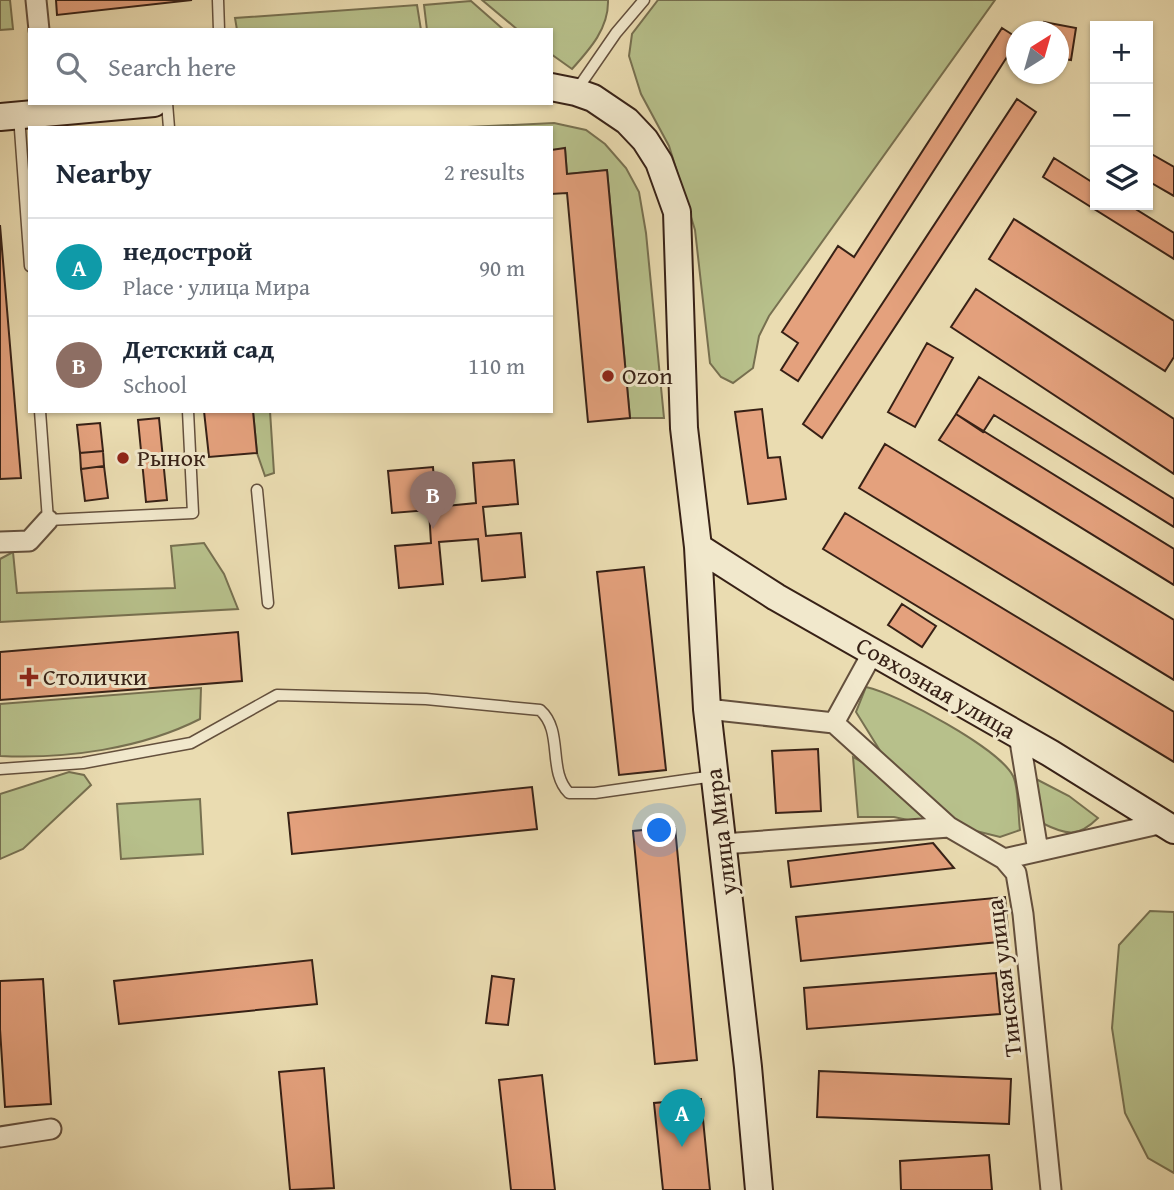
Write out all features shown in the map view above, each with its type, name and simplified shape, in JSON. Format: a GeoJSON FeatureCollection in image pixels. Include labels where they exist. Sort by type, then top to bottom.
{"type":"FeatureCollection","features":[{"type":"Feature","properties":{"kind":"main road","name":"улица Мира"},"geometry":{"type":"LineString","coordinates":[[564,89],[617,113],[645,140],[659,162],[677,212],[684,428],[698,547],[707,709],[748,1067],[759,1190]]}},
{"type":"Feature","properties":{"kind":"main road"},"geometry":{"type":"LineString","coordinates":[[16,111],[120,105]]}},
{"type":"Feature","properties":{"kind":"main road","name":"Совхозная улица"},"geometry":{"type":"LineString","coordinates":[[698,547],[776,597],[1019,735],[1169,826]]}},
{"type":"Feature","properties":{"kind":"street"},"geometry":{"type":"LineString","coordinates":[[36,0],[39,28]]}},
{"type":"Feature","properties":{"kind":"street"},"geometry":{"type":"LineString","coordinates":[[0,542],[29,541],[48,520]]}},
{"type":"Feature","properties":{"kind":"street"},"geometry":{"type":"LineString","coordinates":[[834,723],[873,652]]}},
{"type":"Feature","properties":{"kind":"street"},"geometry":{"type":"LineString","coordinates":[[707,709],[834,723],[949,827],[1004,859],[1169,826]]}},
{"type":"Feature","properties":{"kind":"street"},"geometry":{"type":"LineString","coordinates":[[1019,735],[1038,851]]}},
{"type":"Feature","properties":{"kind":"street"},"geometry":{"type":"LineString","coordinates":[[723,844],[949,827]]}},
{"type":"Feature","properties":{"kind":"street","name":"Тинская улица"},"geometry":{"type":"LineString","coordinates":[[1004,859],[1016,873],[1023,914],[1051,1190]]}},
{"type":"Feature","properties":{"kind":"street"},"geometry":{"type":"LineString","coordinates":[[0,1137],[51,1129]]}},
{"type":"Feature","properties":{"kind":"lane"},"geometry":{"type":"LineString","coordinates":[[218,0],[219,28]]}},
{"type":"Feature","properties":{"kind":"lane"},"geometry":{"type":"LineString","coordinates":[[564,89],[644,0]]}},
{"type":"Feature","properties":{"kind":"lane"},"geometry":{"type":"LineString","coordinates":[[167,105],[169,126]]}},
{"type":"Feature","properties":{"kind":"lane"},"geometry":{"type":"LineString","coordinates":[[16,111],[28,244]]}},
{"type":"Feature","properties":{"kind":"lane"},"geometry":{"type":"LineString","coordinates":[[40,413],[48,520],[193,513],[188,413]]}},
{"type":"Feature","properties":{"kind":"lane"},"geometry":{"type":"LineString","coordinates":[[257,490],[268,603]]}},
{"type":"Feature","properties":{"kind":"lane"},"geometry":{"type":"LineString","coordinates":[[0,769],[83,763],[191,743],[278,695],[426,699],[540,710],[550,718],[561,784],[569,793],[595,793],[714,776]]}},
{"type":"Feature","properties":{"kind":"green space"},"geometry":{"type":"Polygon","coordinates":[[[0,0],[10,0],[13,29],[0,30],[0,0]]]}},
{"type":"Feature","properties":{"kind":"green space"},"geometry":{"type":"Polygon","coordinates":[[[482,0],[608,0],[602,29],[592,46],[572,69],[553,55],[553,28],[516,28],[482,0]]]}},
{"type":"Feature","properties":{"kind":"green space"},"geometry":{"type":"Polygon","coordinates":[[[658,0],[995,0],[769,316],[759,336],[753,368],[733,383],[721,377],[710,363],[695,230],[669,146],[641,94],[629,56],[632,34],[658,0]]]}},
{"type":"Feature","properties":{"kind":"green space"},"geometry":{"type":"Polygon","coordinates":[[[471,1],[502,28],[427,28],[424,5],[471,1]]]}},
{"type":"Feature","properties":{"kind":"green space"},"geometry":{"type":"Polygon","coordinates":[[[417,5],[421,28],[237,28],[235,18],[417,5]]]}},
{"type":"Feature","properties":{"kind":"green space"},"geometry":{"type":"Polygon","coordinates":[[[554,123],[586,130],[605,144],[626,168],[639,192],[646,233],[664,418],[630,418],[607,170],[567,174],[565,149],[553,150],[553,126],[489,126],[554,123]]]}},
{"type":"Feature","properties":{"kind":"green space"},"geometry":{"type":"Polygon","coordinates":[[[253,413],[270,413],[274,473],[265,476],[257,453],[253,413]]]}},
{"type":"Feature","properties":{"kind":"green space"},"geometry":{"type":"Polygon","coordinates":[[[204,543],[224,574],[238,609],[0,622],[0,559],[13,552],[17,593],[175,588],[171,546],[204,543]]]}},
{"type":"Feature","properties":{"kind":"green space"},"geometry":{"type":"Polygon","coordinates":[[[866,687],[923,711],[969,737],[1004,764],[1015,781],[1020,830],[1000,837],[968,829],[936,807],[884,757],[856,712],[866,687]]]}},
{"type":"Feature","properties":{"kind":"green space"},"geometry":{"type":"Polygon","coordinates":[[[201,688],[200,719],[153,738],[77,754],[0,756],[0,704],[201,688]]]}},
{"type":"Feature","properties":{"kind":"green space"},"geometry":{"type":"Polygon","coordinates":[[[853,757],[872,768],[931,825],[894,817],[858,817],[853,757]]]}},
{"type":"Feature","properties":{"kind":"green space"},"geometry":{"type":"Polygon","coordinates":[[[69,772],[84,775],[91,785],[23,849],[0,859],[0,794],[69,772]]]}},
{"type":"Feature","properties":{"kind":"green space"},"geometry":{"type":"Polygon","coordinates":[[[1036,779],[1069,796],[1098,818],[1078,832],[1065,832],[1042,823],[1036,779]]]}},
{"type":"Feature","properties":{"kind":"green space"},"geometry":{"type":"Polygon","coordinates":[[[200,799],[203,854],[121,859],[117,804],[200,799]]]}},
{"type":"Feature","properties":{"kind":"green space"},"geometry":{"type":"Polygon","coordinates":[[[1150,911],[1174,912],[1174,1173],[1148,1158],[1125,1113],[1112,1028],[1119,945],[1150,911]]]}},
{"type":"Feature","properties":{"kind":"building"},"geometry":{"type":"Polygon","coordinates":[[[56,0],[192,0],[57,15],[56,0]]]}},
{"type":"Feature","properties":{"kind":"building"},"geometry":{"type":"Polygon","coordinates":[[[1069,27],[1076,28],[1069,60],[1069,27]]]}},
{"type":"Feature","properties":{"kind":"building"},"geometry":{"type":"Polygon","coordinates":[[[1002,28],[1006,31],[1006,59],[798,381],[781,370],[798,343],[782,332],[838,246],[854,257],[1002,28]]]}},
{"type":"Feature","properties":{"kind":"building"},"geometry":{"type":"Polygon","coordinates":[[[1017,99],[1036,112],[822,438],[803,424],[1017,99]]]}},
{"type":"Feature","properties":{"kind":"building"},"geometry":{"type":"Polygon","coordinates":[[[565,148],[567,174],[607,170],[630,418],[588,422],[567,193],[553,194],[553,150],[565,148]]]}},
{"type":"Feature","properties":{"kind":"building"},"geometry":{"type":"Polygon","coordinates":[[[1153,155],[1174,167],[1174,196],[1153,184],[1153,155]]]}},
{"type":"Feature","properties":{"kind":"building"},"geometry":{"type":"Polygon","coordinates":[[[1054,158],[1090,181],[1090,206],[1043,177],[1054,158]]]}},
{"type":"Feature","properties":{"kind":"building"},"geometry":{"type":"Polygon","coordinates":[[[1096,210],[1137,210],[1174,233],[1174,259],[1096,210]]]}},
{"type":"Feature","properties":{"kind":"building"},"geometry":{"type":"Polygon","coordinates":[[[1014,219],[1174,321],[1174,357],[1165,371],[989,259],[1014,219]]]}},
{"type":"Feature","properties":{"kind":"building"},"geometry":{"type":"Polygon","coordinates":[[[0,225],[21,478],[0,479],[0,225]]]}},
{"type":"Feature","properties":{"kind":"building"},"geometry":{"type":"Polygon","coordinates":[[[976,289],[1174,419],[1174,474],[951,327],[976,289]]]}},
{"type":"Feature","properties":{"kind":"building"},"geometry":{"type":"Polygon","coordinates":[[[927,343],[953,358],[915,427],[888,412],[927,343]]]}},
{"type":"Feature","properties":{"kind":"building"},"geometry":{"type":"Polygon","coordinates":[[[979,377],[1174,499],[1174,527],[994,415],[983,432],[956,414],[979,377]]]}},
{"type":"Feature","properties":{"kind":"building"},"geometry":{"type":"Polygon","coordinates":[[[762,409],[768,458],[780,457],[786,499],[748,504],[735,412],[762,409]]]}},
{"type":"Feature","properties":{"kind":"building"},"geometry":{"type":"Polygon","coordinates":[[[204,413],[253,413],[257,453],[209,457],[204,413]]]}},
{"type":"Feature","properties":{"kind":"building"},"geometry":{"type":"Polygon","coordinates":[[[956,414],[1174,549],[1174,585],[939,440],[956,414]]]}},
{"type":"Feature","properties":{"kind":"building"},"geometry":{"type":"Polygon","coordinates":[[[159,418],[167,500],[146,502],[138,420],[159,418]]]}},
{"type":"Feature","properties":{"kind":"building"},"geometry":{"type":"Polygon","coordinates":[[[100,423],[103,451],[80,453],[77,425],[100,423]]]}},
{"type":"Feature","properties":{"kind":"building"},"geometry":{"type":"Polygon","coordinates":[[[885,444],[1174,620],[1174,680],[859,488],[885,444]]]}},
{"type":"Feature","properties":{"kind":"building"},"geometry":{"type":"Polygon","coordinates":[[[103,451],[104,466],[81,469],[80,453],[103,451]]]}},
{"type":"Feature","properties":{"kind":"building"},"geometry":{"type":"Polygon","coordinates":[[[514,460],[518,504],[483,507],[486,536],[521,533],[525,577],[482,581],[478,539],[439,542],[443,584],[399,588],[395,546],[431,543],[429,510],[392,513],[388,471],[433,467],[436,507],[476,503],[473,463],[514,460]]]}},
{"type":"Feature","properties":{"kind":"building"},"geometry":{"type":"Polygon","coordinates":[[[104,466],[108,498],[85,501],[81,469],[104,466]]]}},
{"type":"Feature","properties":{"kind":"building"},"geometry":{"type":"Polygon","coordinates":[[[845,513],[1174,712],[1174,762],[823,549],[845,513]]]}},
{"type":"Feature","properties":{"kind":"building"},"geometry":{"type":"Polygon","coordinates":[[[644,567],[666,770],[619,775],[597,572],[644,567]]]}},
{"type":"Feature","properties":{"kind":"building"},"geometry":{"type":"Polygon","coordinates":[[[902,604],[936,626],[922,647],[888,625],[902,604]]]}},
{"type":"Feature","properties":{"kind":"building"},"geometry":{"type":"Polygon","coordinates":[[[238,632],[242,681],[0,700],[0,652],[238,632]]]}},
{"type":"Feature","properties":{"kind":"building"},"geometry":{"type":"Polygon","coordinates":[[[818,749],[821,811],[776,813],[772,751],[818,749]]]}},
{"type":"Feature","properties":{"kind":"building"},"geometry":{"type":"Polygon","coordinates":[[[532,787],[537,829],[292,854],[288,813],[532,787]]]}},
{"type":"Feature","properties":{"kind":"building"},"geometry":{"type":"Polygon","coordinates":[[[675,827],[697,1060],[655,1064],[633,831],[675,827]]]}},
{"type":"Feature","properties":{"kind":"building"},"geometry":{"type":"Polygon","coordinates":[[[933,843],[954,868],[791,887],[788,861],[933,843]]]}},
{"type":"Feature","properties":{"kind":"building"},"geometry":{"type":"Polygon","coordinates":[[[1005,897],[1009,941],[801,961],[796,917],[1005,897]]]}},
{"type":"Feature","properties":{"kind":"building"},"geometry":{"type":"Polygon","coordinates":[[[312,960],[317,1004],[119,1024],[114,981],[312,960]]]}},
{"type":"Feature","properties":{"kind":"building"},"geometry":{"type":"Polygon","coordinates":[[[996,973],[1000,1014],[807,1029],[804,988],[996,973]]]}},
{"type":"Feature","properties":{"kind":"building"},"geometry":{"type":"Polygon","coordinates":[[[492,976],[514,979],[508,1025],[486,1023],[492,976]]]}},
{"type":"Feature","properties":{"kind":"building"},"geometry":{"type":"Polygon","coordinates":[[[43,979],[51,1104],[5,1107],[0,981],[43,979]]]}},
{"type":"Feature","properties":{"kind":"building"},"geometry":{"type":"Polygon","coordinates":[[[324,1068],[334,1188],[290,1190],[279,1072],[324,1068]]]}},
{"type":"Feature","properties":{"kind":"building"},"geometry":{"type":"Polygon","coordinates":[[[819,1071],[1011,1079],[1009,1124],[817,1117],[819,1071]]]}},
{"type":"Feature","properties":{"kind":"building"},"geometry":{"type":"Polygon","coordinates":[[[542,1075],[555,1190],[511,1190],[499,1080],[542,1075]]]}},
{"type":"Feature","properties":{"kind":"building"},"geometry":{"type":"Polygon","coordinates":[[[701,1099],[710,1190],[663,1190],[654,1103],[701,1099]]]}},
{"type":"Feature","properties":{"kind":"building"},"geometry":{"type":"Polygon","coordinates":[[[989,1155],[992,1190],[901,1190],[900,1161],[989,1155]]]}},
{"type":"Feature","properties":{"kind":"place","name":"Ozon"},"geometry":{"type":"Point","coordinates":[608,376]}},
{"type":"Feature","properties":{"kind":"place","name":"Рынок"},"geometry":{"type":"Point","coordinates":[123,458]}},
{"type":"Feature","properties":{"kind":"place","name":"Детский сад"},"geometry":{"type":"Point","coordinates":[433,529]}},
{"type":"Feature","properties":{"kind":"place","name":"Столички"},"geometry":{"type":"Point","coordinates":[29,677]}},
{"type":"Feature","properties":{"kind":"place","name":"недострой"},"geometry":{"type":"Point","coordinates":[682,1147]}}]}
